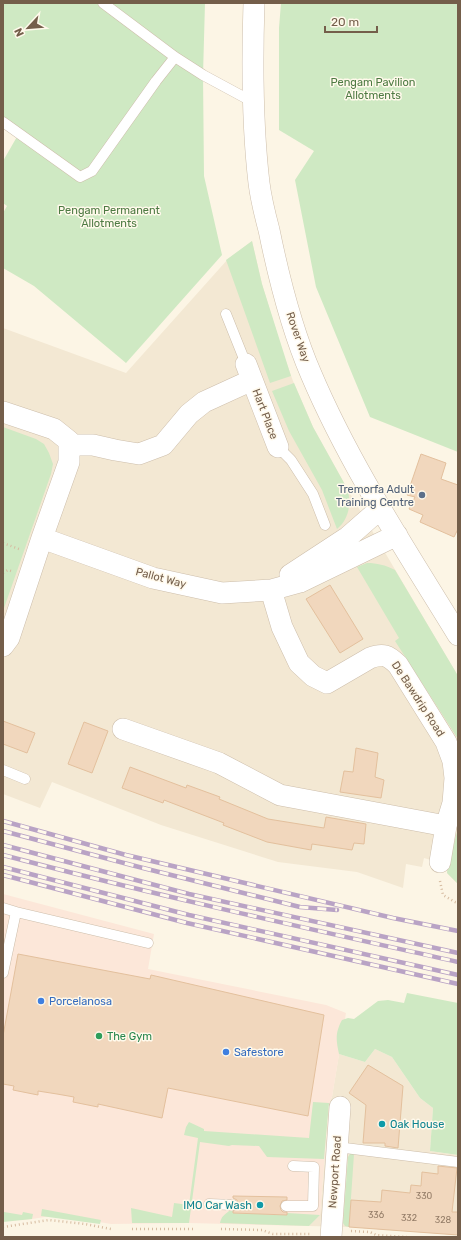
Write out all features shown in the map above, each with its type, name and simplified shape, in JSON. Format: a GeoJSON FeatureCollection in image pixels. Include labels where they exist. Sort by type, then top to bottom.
{"type":"FeatureCollection","features":[{"type":"Feature","properties":{"kind":"street","name":"Rover Way"},"geometry":{"type":"LineString","coordinates":[[254,3],[252,59],[253,102],[259,185],[272,247],[291,318],[310,373],[341,438],[397,535],[458,635]]}},
{"type":"Feature","properties":{"kind":"street","name":"Hart Place"},"geometry":{"type":"LineString","coordinates":[[69,445],[93,445],[139,454],[163,445],[189,414],[204,402],[249,372],[278,447]]}},
{"type":"Feature","properties":{"kind":"street"},"geometry":{"type":"LineString","coordinates":[[3,412],[54,429],[69,440],[69,462],[48,540],[9,638],[3,646]]}},
{"type":"Feature","properties":{"kind":"street"},"geometry":{"type":"LineString","coordinates":[[271,590],[292,573],[348,537],[381,508]]}},
{"type":"Feature","properties":{"kind":"street","name":"Pallot Way"},"geometry":{"type":"LineString","coordinates":[[48,540],[153,578],[222,593],[271,590],[300,582],[397,535]]}},
{"type":"Feature","properties":{"kind":"street","name":"De Bawdrip Road"},"geometry":{"type":"LineString","coordinates":[[271,590],[282,627],[292,648],[300,663],[313,676],[327,683],[376,655],[384,655],[391,658],[398,665],[450,749],[453,762],[455,778],[453,803],[446,826],[440,862]]}},
{"type":"Feature","properties":{"kind":"street"},"geometry":{"type":"LineString","coordinates":[[123,729],[219,763],[280,795],[446,826]]}},
{"type":"Feature","properties":{"kind":"street","name":"Newport Road"},"geometry":{"type":"LineString","coordinates":[[330,1234],[340,1107]]}},
{"type":"Feature","properties":{"kind":"lane"},"geometry":{"type":"LineString","coordinates":[[103,3],[176,57],[204,75],[253,102]]}},
{"type":"Feature","properties":{"kind":"lane"},"geometry":{"type":"LineString","coordinates":[[3,122],[80,177],[92,171],[156,81],[176,57]]}},
{"type":"Feature","properties":{"kind":"lane"},"geometry":{"type":"LineString","coordinates":[[226,314],[249,372]]}},
{"type":"Feature","properties":{"kind":"lane"},"geometry":{"type":"LineString","coordinates":[[278,447],[291,460],[313,494],[325,525]]}},
{"type":"Feature","properties":{"kind":"lane"},"geometry":{"type":"LineString","coordinates":[[3,770],[25,779]]}},
{"type":"Feature","properties":{"kind":"lane"},"geometry":{"type":"LineString","coordinates":[[3,908],[148,943]]}},
{"type":"Feature","properties":{"kind":"lane"},"geometry":{"type":"LineString","coordinates":[[3,973],[16,912]]}},
{"type":"Feature","properties":{"kind":"lane"},"geometry":{"type":"LineString","coordinates":[[337,1148],[458,1162]]}},
{"type":"Feature","properties":{"kind":"lane"},"geometry":{"type":"LineString","coordinates":[[286,1206],[313,1206],[314,1167],[292,1166]]}},
{"type":"Feature","properties":{"kind":"lane"},"geometry":{"type":"LineString","coordinates":[[209,1204],[233,1205]]}},
{"type":"Feature","properties":{"kind":"path"},"geometry":{"type":"LineString","coordinates":[[440,862],[438,876],[443,895],[458,903]]}},
{"type":"Feature","properties":{"kind":"path"},"geometry":{"type":"LineString","coordinates":[[3,1227],[49,1220],[85,1224],[111,1229]]}},
{"type":"Feature","properties":{"kind":"path"},"geometry":{"type":"LineString","coordinates":[[132,1229],[193,1229]]}},
{"type":"Feature","properties":{"kind":"path"},"geometry":{"type":"LineString","coordinates":[[221,1229],[262,1230],[273,1234],[370,1232],[376,1235],[407,1237]]}},
{"type":"Feature","properties":{"kind":"shaded area"},"geometry":{"type":"Polygon","coordinates":[[[252,241],[262,284],[283,353],[293,381],[313,427],[348,490],[458,676],[458,884],[447,873],[447,865],[424,858],[422,867],[406,864],[403,888],[357,872],[278,862],[161,825],[52,782],[40,808],[3,794],[3,328],[126,373],[228,259],[252,241]]]}},
{"type":"Feature","properties":{"kind":"shaded area"},"geometry":{"type":"Polygon","coordinates":[[[3,894],[154,934],[148,969],[326,1005],[346,1013],[332,1097],[329,1103],[320,1215],[309,1226],[189,1223],[111,1224],[57,1215],[32,1219],[3,1221],[3,894]]]}},
{"type":"Feature","properties":{"kind":"shaded area"},"geometry":{"type":"Polygon","coordinates":[[[375,1049],[392,1057],[420,1098],[433,1108],[430,1151],[458,1155],[458,1235],[349,1227],[309,1226],[320,1215],[329,1103],[332,1097],[339,1054],[365,1062],[375,1049]]]}},
{"type":"Feature","properties":{"kind":"green space","name":"Pengam Permanent Allotments"},"geometry":{"type":"Polygon","coordinates":[[[3,3],[205,3],[203,75],[204,176],[222,255],[126,363],[34,286],[3,268],[3,213],[7,206],[3,203],[3,161],[18,135],[3,124],[3,3]]]}},
{"type":"Feature","properties":{"kind":"green space","name":"Pengam Pavilion Allotments"},"geometry":{"type":"Polygon","coordinates":[[[281,3],[458,3],[458,452],[370,417],[316,287],[295,180],[314,151],[279,130],[279,28],[281,3]]]}},
{"type":"Feature","properties":{"kind":"green space"},"geometry":{"type":"Polygon","coordinates":[[[252,241],[262,284],[291,376],[270,383],[226,260],[252,241]]]}},
{"type":"Feature","properties":{"kind":"green space"},"geometry":{"type":"Polygon","coordinates":[[[294,383],[313,427],[348,490],[349,506],[347,516],[337,529],[322,490],[289,431],[272,391],[294,383]]]}},
{"type":"Feature","properties":{"kind":"green space"},"geometry":{"type":"Polygon","coordinates":[[[3,427],[36,439],[44,444],[53,464],[51,474],[3,611],[3,427]]]}},
{"type":"Feature","properties":{"kind":"green space"},"geometry":{"type":"Polygon","coordinates":[[[367,563],[374,563],[395,570],[458,676],[458,739],[395,641],[399,638],[357,567],[367,563]]]}},
{"type":"Feature","properties":{"kind":"green space"},"geometry":{"type":"Polygon","coordinates":[[[458,829],[458,884],[447,873],[458,829]]]}},
{"type":"Feature","properties":{"kind":"green space"},"geometry":{"type":"Polygon","coordinates":[[[407,993],[458,1003],[458,1155],[430,1151],[433,1108],[420,1098],[392,1057],[375,1049],[365,1062],[339,1054],[337,1037],[338,1029],[342,1020],[348,1018],[354,1019],[378,1001],[388,1000],[404,1003],[407,993]]]}},
{"type":"Feature","properties":{"kind":"green space"},"geometry":{"type":"Polygon","coordinates":[[[313,1102],[329,1103],[324,1159],[267,1157],[259,1146],[229,1146],[200,1142],[189,1223],[132,1223],[131,1208],[172,1217],[174,1203],[189,1205],[198,1138],[184,1135],[189,1122],[204,1129],[204,1131],[309,1138],[313,1102]]]}},
{"type":"Feature","properties":{"kind":"green space"},"geometry":{"type":"Polygon","coordinates":[[[350,1154],[354,1154],[349,1227],[345,1226],[343,1223],[348,1157],[350,1154]]]}},
{"type":"Feature","properties":{"kind":"green space"},"geometry":{"type":"Polygon","coordinates":[[[42,1209],[101,1220],[100,1224],[41,1216],[42,1209]]]}},
{"type":"Feature","properties":{"kind":"green space"},"geometry":{"type":"Polygon","coordinates":[[[229,1211],[233,1211],[233,1213],[286,1215],[287,1213],[320,1215],[309,1226],[220,1223],[224,1215],[229,1211]]]}},
{"type":"Feature","properties":{"kind":"green space"},"geometry":{"type":"Polygon","coordinates":[[[4,1212],[22,1215],[23,1212],[33,1214],[32,1219],[3,1222],[4,1212]]]}},
{"type":"Feature","properties":{"kind":"building","name":"Tremorfa Adult Training Centre"},"geometry":{"type":"Polygon","coordinates":[[[421,454],[446,463],[441,479],[458,485],[458,529],[454,537],[420,522],[423,515],[409,509],[415,497],[407,495],[421,454]]]}},
{"type":"Feature","properties":{"kind":"building"},"geometry":{"type":"Polygon","coordinates":[[[330,585],[363,639],[340,653],[306,599],[330,585]]]}},
{"type":"Feature","properties":{"kind":"building"},"geometry":{"type":"Polygon","coordinates":[[[3,721],[35,733],[27,753],[3,744],[3,721]]]}},
{"type":"Feature","properties":{"kind":"building"},"geometry":{"type":"Polygon","coordinates":[[[84,722],[108,731],[92,773],[68,764],[84,722]]]}},
{"type":"Feature","properties":{"kind":"building"},"geometry":{"type":"Polygon","coordinates":[[[356,748],[378,753],[375,777],[384,780],[381,798],[340,792],[344,771],[353,772],[356,748]]]}},
{"type":"Feature","properties":{"kind":"building"},"geometry":{"type":"Polygon","coordinates":[[[130,767],[186,788],[187,785],[220,797],[219,799],[268,819],[324,828],[326,817],[366,824],[364,844],[354,843],[352,850],[312,844],[311,850],[267,842],[223,825],[224,823],[164,800],[163,803],[122,788],[130,767]]]}},
{"type":"Feature","properties":{"kind":"building"},"geometry":{"type":"Polygon","coordinates":[[[18,954],[150,979],[151,975],[324,1015],[308,1116],[168,1088],[162,1118],[98,1104],[98,1107],[73,1102],[74,1097],[38,1091],[38,1095],[13,1090],[14,1086],[3,1084],[3,1036],[18,954]]]}},
{"type":"Feature","properties":{"kind":"building","name":"Oak House"},"geometry":{"type":"Polygon","coordinates":[[[368,1065],[403,1086],[398,1148],[385,1146],[385,1143],[363,1143],[366,1105],[349,1093],[368,1065]]]}},
{"type":"Feature","properties":{"kind":"building"},"geometry":{"type":"Polygon","coordinates":[[[438,1166],[457,1168],[452,1212],[458,1212],[458,1235],[349,1227],[351,1200],[381,1202],[382,1190],[410,1193],[411,1185],[421,1186],[422,1172],[438,1174],[438,1166]]]}},
{"type":"Feature","properties":{"kind":"building","name":"IMO Car Wash"},"geometry":{"type":"Polygon","coordinates":[[[233,1196],[287,1197],[287,1200],[282,1201],[280,1206],[283,1212],[287,1212],[287,1215],[233,1213],[233,1211],[238,1209],[239,1205],[233,1196]]]}},
{"type":"Feature","properties":{"kind":"railway"},"geometry":{"type":"LineString","coordinates":[[3,821],[126,855],[393,918],[458,931]]}},
{"type":"Feature","properties":{"kind":"railway"},"geometry":{"type":"LineString","coordinates":[[3,831],[300,907],[337,910]]}},
{"type":"Feature","properties":{"kind":"railway"},"geometry":{"type":"LineString","coordinates":[[3,845],[189,894],[458,953]]}},
{"type":"Feature","properties":{"kind":"railway"},"geometry":{"type":"LineString","coordinates":[[3,855],[287,924],[458,962]]}},
{"type":"Feature","properties":{"kind":"railway"},"geometry":{"type":"LineString","coordinates":[[3,867],[189,915],[458,975]]}},
{"type":"Feature","properties":{"kind":"railway"},"geometry":{"type":"LineString","coordinates":[[3,875],[187,923],[458,984]]}},
{"type":"Feature","properties":{"kind":"place","name":"Tremorfa Adult Training Centre"},"geometry":{"type":"Point","coordinates":[422,495]}},
{"type":"Feature","properties":{"kind":"place","name":"Porcelanosa"},"geometry":{"type":"Point","coordinates":[41,1001]}},
{"type":"Feature","properties":{"kind":"place","name":"The Gym"},"geometry":{"type":"Point","coordinates":[99,1036]}},
{"type":"Feature","properties":{"kind":"place","name":"Safestore"},"geometry":{"type":"Point","coordinates":[226,1052]}},
{"type":"Feature","properties":{"kind":"place","name":"Oak House"},"geometry":{"type":"Point","coordinates":[382,1124]}},
{"type":"Feature","properties":{"kind":"place","name":"IMO Car Wash"},"geometry":{"type":"Point","coordinates":[260,1205]}}]}
